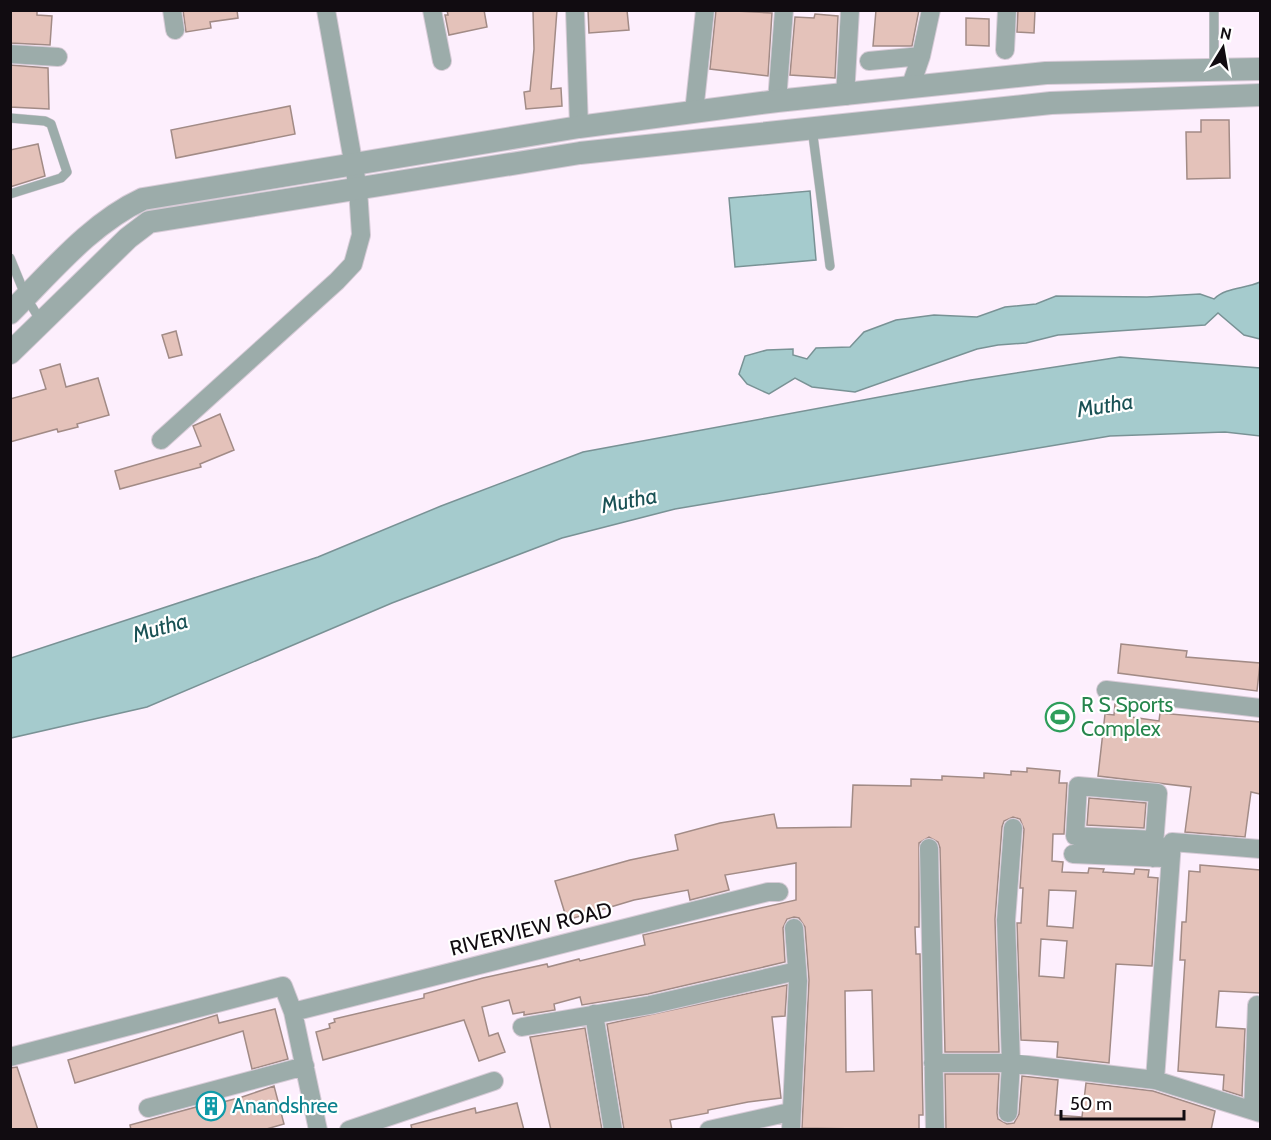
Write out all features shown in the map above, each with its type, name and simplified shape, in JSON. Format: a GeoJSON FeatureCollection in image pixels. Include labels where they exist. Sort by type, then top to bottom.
{"type":"FeatureCollection","features":[{"type":"Feature","properties":{"kind":"street"},"geometry":{"type":"LineString","coordinates":[[172,10],[176,30]]}},
{"type":"Feature","properties":{"kind":"street"},"geometry":{"type":"LineString","coordinates":[[161,440],[353,264],[361,235],[358,189],[326,10]]}},
{"type":"Feature","properties":{"kind":"street"},"geometry":{"type":"LineString","coordinates":[[432,10],[442,61]]}},
{"type":"Feature","properties":{"kind":"street"},"geometry":{"type":"LineString","coordinates":[[575,10],[579,127]]}},
{"type":"Feature","properties":{"kind":"street"},"geometry":{"type":"LineString","coordinates":[[694,112],[705,10]]}},
{"type":"Feature","properties":{"kind":"street"},"geometry":{"type":"LineString","coordinates":[[777,101],[784,10]]}},
{"type":"Feature","properties":{"kind":"street"},"geometry":{"type":"LineString","coordinates":[[844,96],[850,10]]}},
{"type":"Feature","properties":{"kind":"street"},"geometry":{"type":"LineString","coordinates":[[910,88],[921,56],[931,10]]}},
{"type":"Feature","properties":{"kind":"street"},"geometry":{"type":"LineString","coordinates":[[1005,50],[1007,10]]}},
{"type":"Feature","properties":{"kind":"street"},"geometry":{"type":"LineString","coordinates":[[10,54],[58,57]]}},
{"type":"Feature","properties":{"kind":"street"},"geometry":{"type":"LineString","coordinates":[[869,61],[921,56]]}},
{"type":"Feature","properties":{"kind":"street"},"geometry":{"type":"LineString","coordinates":[[18,305],[99,227],[124,208],[143,199],[579,127],[777,101],[844,96],[1046,72],[1214,72],[1260,69]]}},
{"type":"Feature","properties":{"kind":"street"},"geometry":{"type":"LineString","coordinates":[[10,353],[128,237],[148,222],[580,153],[1051,103],[1260,95]]}},
{"type":"Feature","properties":{"kind":"street"},"geometry":{"type":"LineString","coordinates":[[1106,690],[1260,708]]}},
{"type":"Feature","properties":{"kind":"street"},"geometry":{"type":"LineString","coordinates":[[1155,1080],[1160,852],[1158,793],[1078,786],[1075,836],[1088,836],[1160,852]]}},
{"type":"Feature","properties":{"kind":"street"},"geometry":{"type":"LineString","coordinates":[[1008,1113],[1011,1063],[1006,920],[1013,828]]}},
{"type":"Feature","properties":{"kind":"street"},"geometry":{"type":"LineString","coordinates":[[1088,836],[1080,854],[1160,852],[1172,842],[1260,849]]}},
{"type":"Feature","properties":{"kind":"street"},"geometry":{"type":"LineString","coordinates":[[929,848],[935,1130]]}},
{"type":"Feature","properties":{"kind":"street","name":"RIVERVIEW ROAD"},"geometry":{"type":"LineString","coordinates":[[293,1012],[768,892],[779,892]]}},
{"type":"Feature","properties":{"kind":"street"},"geometry":{"type":"LineString","coordinates":[[709,1130],[790,1121],[796,1046],[797,970],[794,928]]}},
{"type":"Feature","properties":{"kind":"street"},"geometry":{"type":"LineString","coordinates":[[522,1027],[650,1005],[797,970]]}},
{"type":"Feature","properties":{"kind":"street"},"geometry":{"type":"LineString","coordinates":[[10,1057],[283,986],[293,1012],[318,1130]]}},
{"type":"Feature","properties":{"kind":"street"},"geometry":{"type":"LineString","coordinates":[[933,1063],[1011,1063],[1155,1080],[1257,1112],[1257,1005]]}},
{"type":"Feature","properties":{"kind":"street"},"geometry":{"type":"LineString","coordinates":[[594,1014],[613,1130]]}},
{"type":"Feature","properties":{"kind":"street"},"geometry":{"type":"LineString","coordinates":[[148,1108],[304,1066]]}},
{"type":"Feature","properties":{"kind":"street"},"geometry":{"type":"LineString","coordinates":[[349,1130],[494,1081]]}},
{"type":"Feature","properties":{"kind":"lane"},"geometry":{"type":"LineString","coordinates":[[1214,72],[1215,10]]}},
{"type":"Feature","properties":{"kind":"lane"},"geometry":{"type":"LineString","coordinates":[[10,118],[45,121],[51,124],[67,172],[61,178],[10,194]]}},
{"type":"Feature","properties":{"kind":"lane"},"geometry":{"type":"LineString","coordinates":[[812,129],[830,266]]}},
{"type":"Feature","properties":{"kind":"lane"},"geometry":{"type":"LineString","coordinates":[[10,258],[18,305],[42,323]]}},
{"type":"Feature","properties":{"kind":"water"},"geometry":{"type":"Polygon","coordinates":[[[810,191],[816,260],[735,267],[729,198],[810,191]]]}},
{"type":"Feature","properties":{"kind":"water"},"geometry":{"type":"Polygon","coordinates":[[[1260,282],[1260,339],[1244,335],[1218,313],[1205,325],[1058,335],[1026,343],[977,349],[855,392],[812,387],[795,378],[769,394],[747,384],[739,374],[745,356],[767,350],[793,349],[793,355],[807,359],[816,348],[850,347],[864,332],[896,320],[934,315],[977,317],[1005,307],[1036,304],[1056,296],[1147,297],[1200,294],[1214,299],[1224,292],[1260,282]]]}},
{"type":"Feature","properties":{"kind":"water","name":"Mutha"},"geometry":{"type":"Polygon","coordinates":[[[1120,357],[1260,368],[1260,436],[1225,432],[1110,436],[675,509],[562,538],[392,603],[147,707],[11,738],[11,658],[318,557],[441,506],[583,452],[971,380],[1120,357]]]}},
{"type":"Feature","properties":{"kind":"building"},"geometry":{"type":"Polygon","coordinates":[[[10,10],[37,10],[37,15],[52,16],[50,45],[10,43],[10,10]]]}},
{"type":"Feature","properties":{"kind":"building"},"geometry":{"type":"Polygon","coordinates":[[[183,10],[237,10],[238,18],[210,22],[211,28],[186,32],[183,10]]]}},
{"type":"Feature","properties":{"kind":"building"},"geometry":{"type":"Polygon","coordinates":[[[447,10],[484,10],[487,27],[449,35],[445,15],[448,15],[447,10]]]}},
{"type":"Feature","properties":{"kind":"building"},"geometry":{"type":"Polygon","coordinates":[[[533,10],[557,10],[551,89],[561,88],[562,106],[526,109],[524,92],[530,91],[534,49],[533,10]]]}},
{"type":"Feature","properties":{"kind":"building"},"geometry":{"type":"Polygon","coordinates":[[[588,10],[627,10],[629,30],[589,33],[588,10]]]}},
{"type":"Feature","properties":{"kind":"building"},"geometry":{"type":"Polygon","coordinates":[[[716,10],[772,13],[768,76],[710,69],[716,10]]]}},
{"type":"Feature","properties":{"kind":"building"},"geometry":{"type":"Polygon","coordinates":[[[876,10],[919,10],[912,46],[873,46],[876,10]]]}},
{"type":"Feature","properties":{"kind":"building"},"geometry":{"type":"Polygon","coordinates":[[[1018,10],[1035,10],[1034,33],[1017,32],[1018,10]]]}},
{"type":"Feature","properties":{"kind":"building"},"geometry":{"type":"Polygon","coordinates":[[[815,14],[838,16],[835,78],[790,75],[795,17],[814,18],[815,14]]]}},
{"type":"Feature","properties":{"kind":"building"},"geometry":{"type":"Polygon","coordinates":[[[966,18],[989,19],[989,46],[966,45],[966,18]]]}},
{"type":"Feature","properties":{"kind":"building"},"geometry":{"type":"Polygon","coordinates":[[[10,65],[48,68],[49,109],[10,107],[10,65]]]}},
{"type":"Feature","properties":{"kind":"building"},"geometry":{"type":"Polygon","coordinates":[[[290,106],[295,134],[176,158],[171,130],[290,106]]]}},
{"type":"Feature","properties":{"kind":"building"},"geometry":{"type":"Polygon","coordinates":[[[1201,120],[1229,120],[1230,178],[1187,179],[1186,132],[1201,132],[1201,120]]]}},
{"type":"Feature","properties":{"kind":"building"},"geometry":{"type":"Polygon","coordinates":[[[38,144],[45,176],[10,187],[10,150],[38,144]]]}},
{"type":"Feature","properties":{"kind":"building"},"geometry":{"type":"Polygon","coordinates":[[[176,331],[182,355],[169,358],[162,335],[176,331]]]}},
{"type":"Feature","properties":{"kind":"building"},"geometry":{"type":"Polygon","coordinates":[[[60,364],[66,387],[98,378],[109,415],[77,424],[78,427],[58,432],[57,429],[10,442],[10,399],[46,389],[40,370],[60,364]]]}},
{"type":"Feature","properties":{"kind":"building"},"geometry":{"type":"Polygon","coordinates":[[[220,414],[234,450],[200,464],[201,467],[120,489],[115,471],[201,446],[193,426],[220,414]]]}},
{"type":"Feature","properties":{"kind":"building"},"geometry":{"type":"Polygon","coordinates":[[[1121,644],[1187,651],[1186,657],[1260,663],[1257,691],[1118,673],[1121,644]]]}},
{"type":"Feature","properties":{"kind":"building"},"geometry":{"type":"Polygon","coordinates":[[[1115,704],[1132,706],[1131,717],[1159,721],[1160,713],[1260,722],[1260,794],[1251,792],[1245,837],[1185,832],[1191,787],[1098,776],[1105,714],[1114,715],[1115,704]]]}},
{"type":"Feature","properties":{"kind":"building"},"geometry":{"type":"Polygon","coordinates":[[[1027,768],[1060,771],[1059,783],[1067,783],[1064,834],[1053,834],[1052,861],[1063,862],[1062,872],[1088,873],[1089,868],[1104,869],[1103,872],[1134,874],[1135,869],[1149,870],[1148,877],[1158,878],[1152,966],[1116,964],[1109,1063],[1057,1057],[1058,1042],[1021,1040],[1017,923],[1021,923],[1023,888],[1020,888],[1024,829],[1020,819],[1013,817],[1004,821],[1002,827],[995,919],[999,1052],[945,1052],[940,848],[938,842],[929,837],[919,843],[919,927],[915,927],[916,954],[920,954],[923,1115],[919,1115],[919,1130],[802,1128],[809,980],[805,927],[799,918],[794,917],[787,919],[783,928],[785,962],[648,994],[582,1005],[580,997],[554,1004],[555,1010],[524,1015],[524,1012],[513,1014],[509,1000],[482,1007],[489,1036],[498,1033],[505,1052],[479,1061],[464,1020],[323,1060],[316,1032],[330,1028],[329,1024],[335,1022],[334,1019],[424,998],[424,994],[483,978],[547,964],[548,967],[579,959],[580,961],[645,945],[643,935],[796,900],[796,863],[725,875],[729,890],[690,900],[688,890],[634,900],[567,920],[555,881],[630,860],[678,850],[675,835],[720,823],[774,814],[777,828],[851,827],[853,785],[911,786],[911,779],[942,780],[942,776],[984,778],[984,773],[1011,775],[1011,771],[1027,772],[1027,768]],[[1049,890],[1047,926],[1073,928],[1076,891],[1049,890]],[[1041,939],[1039,976],[1064,978],[1067,941],[1041,939]],[[872,990],[845,991],[846,1072],[874,1071],[872,990]]]}},
{"type":"Feature","properties":{"kind":"building"},"geometry":{"type":"Polygon","coordinates":[[[1089,798],[1146,803],[1144,828],[1087,825],[1089,798]]]}},
{"type":"Feature","properties":{"kind":"building"},"geometry":{"type":"Polygon","coordinates":[[[1200,865],[1260,870],[1260,993],[1219,991],[1216,1027],[1245,1029],[1242,1096],[1223,1090],[1224,1075],[1178,1071],[1185,960],[1180,960],[1182,922],[1186,922],[1189,871],[1200,872],[1200,865]]]}},
{"type":"Feature","properties":{"kind":"building"},"geometry":{"type":"Polygon","coordinates":[[[787,985],[785,1016],[772,1017],[781,1098],[748,1102],[670,1120],[672,1130],[624,1130],[607,1024],[787,985]]]}},
{"type":"Feature","properties":{"kind":"building"},"geometry":{"type":"Polygon","coordinates":[[[275,1009],[288,1059],[252,1069],[243,1031],[75,1083],[68,1060],[217,1015],[219,1023],[275,1009]]]}},
{"type":"Feature","properties":{"kind":"building"},"geometry":{"type":"Polygon","coordinates":[[[585,1028],[602,1130],[551,1130],[530,1037],[585,1028]]]}},
{"type":"Feature","properties":{"kind":"building"},"geometry":{"type":"Polygon","coordinates":[[[17,1067],[38,1130],[10,1130],[10,1068],[17,1067]]]}},
{"type":"Feature","properties":{"kind":"building"},"geometry":{"type":"Polygon","coordinates":[[[945,1074],[999,1074],[997,1113],[998,1119],[1007,1124],[1014,1123],[1019,1114],[1022,1076],[1058,1080],[1055,1115],[1082,1117],[1086,1083],[1153,1091],[1215,1111],[1211,1130],[946,1130],[945,1074]]]}},
{"type":"Feature","properties":{"kind":"building","name":"Anandshree"},"geometry":{"type":"Polygon","coordinates":[[[274,1086],[284,1124],[263,1130],[131,1130],[130,1125],[222,1100],[223,1102],[242,1097],[274,1086]]]}},
{"type":"Feature","properties":{"kind":"building"},"geometry":{"type":"Polygon","coordinates":[[[517,1103],[524,1130],[412,1130],[411,1125],[475,1108],[476,1113],[517,1103]]]}},
{"type":"Feature","properties":{"kind":"place","name":"R S Sports Complex"},"geometry":{"type":"Point","coordinates":[1060,717]}},
{"type":"Feature","properties":{"kind":"place","name":"Anandshree"},"geometry":{"type":"Point","coordinates":[211,1106]}}]}
